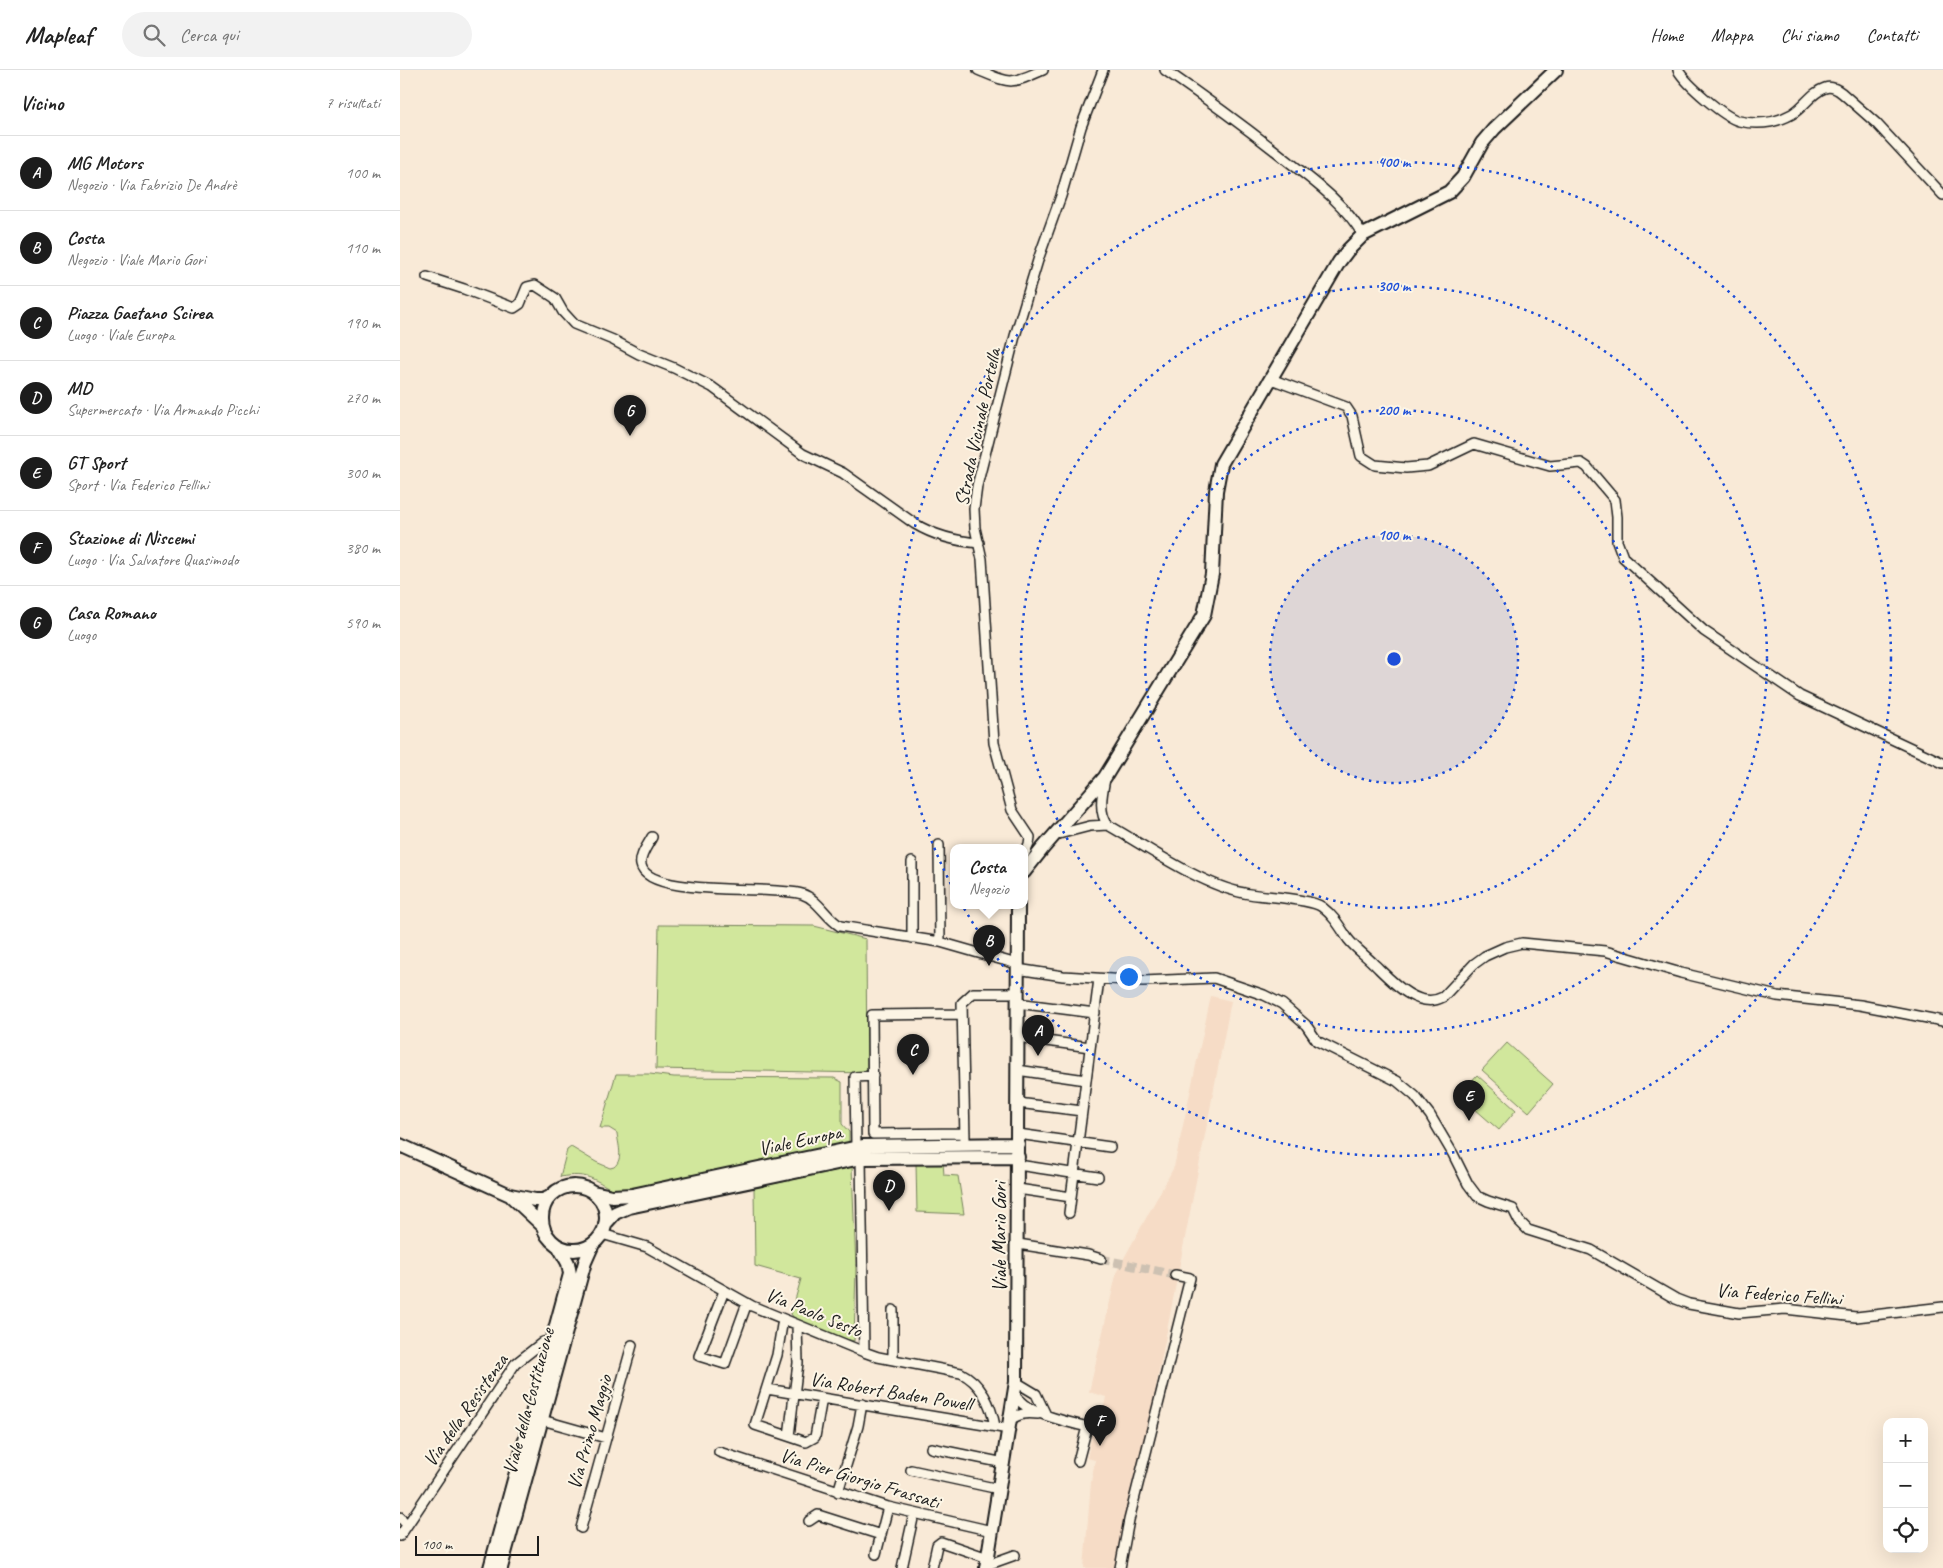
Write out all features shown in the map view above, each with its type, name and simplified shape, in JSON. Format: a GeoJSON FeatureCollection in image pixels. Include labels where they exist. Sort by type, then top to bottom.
{"type":"FeatureCollection","features":[{"type":"Feature","properties":{"kind":"street"},"geometry":{"type":"LineString","coordinates":[[978,70],[1005,81],[1017,81],[1043,70]]}},
{"type":"Feature","properties":{"kind":"street","name":"Strada Vicinale Portella"},"geometry":{"type":"LineString","coordinates":[[1028,846],[1030,837],[1012,810],[994,743],[982,559],[975,528],[974,509],[977,486],[1015,336],[1082,127],[1104,70]]}},
{"type":"Feature","properties":{"kind":"street"},"geometry":{"type":"LineString","coordinates":[[1165,70],[1232,116],[1334,198],[1354,220],[1363,235]]}},
{"type":"Feature","properties":{"kind":"street"},"geometry":{"type":"LineString","coordinates":[[1028,867],[1105,777],[1204,615],[1212,574],[1216,491],[1221,464],[1339,262],[1363,235],[1449,192],[1463,177],[1482,143],[1494,129],[1556,70]]}},
{"type":"Feature","properties":{"kind":"street"},"geometry":{"type":"LineString","coordinates":[[1678,70],[1681,76],[1703,97],[1737,120],[1749,123],[1763,123],[1784,118],[1802,107],[1822,89],[1830,87],[1836,89],[1876,123],[1943,196]]}},
{"type":"Feature","properties":{"kind":"street"},"geometry":{"type":"LineString","coordinates":[[427,277],[514,308],[520,304],[528,287],[535,285],[555,298],[563,312],[574,324],[613,340],[712,387],[803,454],[843,473],[921,528],[950,539],[978,543]]}},
{"type":"Feature","properties":{"kind":"street"},"geometry":{"type":"LineString","coordinates":[[1271,379],[1346,407],[1352,416],[1361,456],[1375,465],[1406,468],[1428,466],[1474,444],[1550,466],[1581,463],[1587,467],[1614,500],[1617,516],[1617,541],[1624,557],[1704,631],[1800,696],[1943,763]]}},
{"type":"Feature","properties":{"kind":"street"},"geometry":{"type":"LineString","coordinates":[[1105,777],[1102,792],[1102,812],[1104,821],[1108,825],[1195,875],[1222,887],[1261,896],[1317,903],[1337,921],[1349,940],[1403,991],[1427,1001],[1443,997],[1474,964],[1485,956],[1505,947],[1522,943],[1605,951],[1681,973],[1777,996],[1860,1006],[1943,1021]]}},
{"type":"Feature","properties":{"kind":"street"},"geometry":{"type":"LineString","coordinates":[[1055,836],[1090,826],[1108,825]]}},
{"type":"Feature","properties":{"kind":"street","name":"Via Federico Fellini"},"geometry":{"type":"LineString","coordinates":[[652,837],[641,857],[641,866],[646,875],[654,880],[701,888],[786,890],[804,894],[832,921],[840,926],[940,942],[1017,967],[1099,979],[1143,981],[1214,978],[1264,995],[1282,1004],[1306,1025],[1317,1041],[1397,1081],[1415,1096],[1430,1115],[1468,1184],[1477,1196],[1514,1209],[1519,1221],[1528,1230],[1591,1250],[1676,1299],[1689,1304],[1739,1313],[1785,1309],[1856,1317],[1943,1307]]}},
{"type":"Feature","properties":{"kind":"street"},"geometry":{"type":"LineString","coordinates":[[939,845],[940,942]]}},
{"type":"Feature","properties":{"kind":"street"},"geometry":{"type":"LineString","coordinates":[[912,862],[912,938]]}},
{"type":"Feature","properties":{"kind":"street","name":"Viale Mario Gori"},"geometry":{"type":"LineString","coordinates":[[987,1564],[1015,1394],[1018,1244],[1018,909]]}},
{"type":"Feature","properties":{"kind":"street"},"geometry":{"type":"LineString","coordinates":[[1069,1213],[1099,979]]}},
{"type":"Feature","properties":{"kind":"street"},"geometry":{"type":"LineString","coordinates":[[962,1014],[872,1015],[873,1134],[965,1139],[962,1003],[973,994],[1017,998],[1095,1013]]}},
{"type":"Feature","properties":{"kind":"street"},"geometry":{"type":"LineString","coordinates":[[1017,1037],[1090,1047]]}},
{"type":"Feature","properties":{"kind":"street"},"geometry":{"type":"LineString","coordinates":[[1018,1070],[1086,1080]]}},
{"type":"Feature","properties":{"kind":"street"},"geometry":{"type":"LineString","coordinates":[[864,1352],[859,1152],[855,1077],[873,1076]]}},
{"type":"Feature","properties":{"kind":"street"},"geometry":{"type":"LineString","coordinates":[[1018,1103],[1082,1111]]}},
{"type":"Feature","properties":{"kind":"street","name":"Viale Europa"},"geometry":{"type":"LineString","coordinates":[[593,1192],[612,1196],[632,1196],[859,1152],[965,1139],[1018,1150]]}},
{"type":"Feature","properties":{"kind":"street"},"geometry":{"type":"LineString","coordinates":[[1018,1150],[1078,1142],[1110,1146]]}},
{"type":"Feature","properties":{"kind":"street"},"geometry":{"type":"LineString","coordinates":[[400,1145],[510,1195],[543,1200],[557,1191],[575,1186],[593,1192],[604,1206],[600,1234],[587,1248],[573,1250],[559,1247],[552,1242],[543,1226],[510,1195]]}},
{"type":"Feature","properties":{"kind":"street"},"geometry":{"type":"LineString","coordinates":[[1018,1150],[1074,1173],[1098,1177]]}},
{"type":"Feature","properties":{"kind":"street","name":"Viale Europa"},"geometry":{"type":"LineString","coordinates":[[600,1234],[615,1213],[629,1207],[859,1152],[1018,1150]]}},
{"type":"Feature","properties":{"kind":"street"},"geometry":{"type":"LineString","coordinates":[[1018,1189],[1071,1197]]}},
{"type":"Feature","properties":{"kind":"street"},"geometry":{"type":"LineString","coordinates":[[543,1226],[544,1208],[550,1197]]}},
{"type":"Feature","properties":{"kind":"street","name":"Via Paolo Sesto"},"geometry":{"type":"LineString","coordinates":[[600,1234],[647,1246],[747,1303],[864,1352],[893,1360],[961,1373],[972,1378],[991,1409],[995,1426]]}},
{"type":"Feature","properties":{"kind":"street","name":"Viale della Costituzione"},"geometry":{"type":"LineString","coordinates":[[501,1568],[585,1262],[600,1234]]}},
{"type":"Feature","properties":{"kind":"street"},"geometry":{"type":"LineString","coordinates":[[1018,1244],[1088,1255],[1101,1259]]}},
{"type":"Feature","properties":{"kind":"street","name":"Viale della Costituzione"},"geometry":{"type":"LineString","coordinates":[[490,1568],[570,1274],[568,1263],[559,1247]]}},
{"type":"Feature","properties":{"kind":"street"},"geometry":{"type":"LineString","coordinates":[[1120,1568],[1129,1520],[1190,1278],[1175,1275]]}},
{"type":"Feature","properties":{"kind":"street"},"geometry":{"type":"LineString","coordinates":[[724,1291],[699,1356],[725,1364],[747,1303]]}},
{"type":"Feature","properties":{"kind":"street"},"geometry":{"type":"LineString","coordinates":[[893,1310],[893,1360]]}},
{"type":"Feature","properties":{"kind":"street"},"geometry":{"type":"LineString","coordinates":[[783,1318],[781,1338],[755,1425],[806,1442],[815,1437],[822,1398]]}},
{"type":"Feature","properties":{"kind":"street"},"geometry":{"type":"LineString","coordinates":[[789,1436],[798,1363],[797,1324]]}},
{"type":"Feature","properties":{"kind":"street","name":"Via della Resistenza"},"geometry":{"type":"LineString","coordinates":[[400,1536],[515,1364],[543,1342],[552,1340]]}},
{"type":"Feature","properties":{"kind":"street","name":"Via Primo Maggio"},"geometry":{"type":"LineString","coordinates":[[581,1528],[632,1345]]}},
{"type":"Feature","properties":{"kind":"street","name":"Via Robert Baden Powell"},"geometry":{"type":"LineString","coordinates":[[767,1389],[995,1426],[1009,1424]]}},
{"type":"Feature","properties":{"kind":"street"},"geometry":{"type":"LineString","coordinates":[[1015,1394],[1031,1390],[1046,1415]]}},
{"type":"Feature","properties":{"kind":"street"},"geometry":{"type":"LineString","coordinates":[[1015,1394],[1031,1397],[1039,1401]]}},
{"type":"Feature","properties":{"kind":"street"},"geometry":{"type":"LineString","coordinates":[[1015,1394],[1026,1406],[1046,1415],[1087,1427],[1078,1460]]}},
{"type":"Feature","properties":{"kind":"street"},"geometry":{"type":"LineString","coordinates":[[838,1492],[858,1426],[862,1404]]}},
{"type":"Feature","properties":{"kind":"street"},"geometry":{"type":"LineString","coordinates":[[1009,1424],[1017,1414],[1046,1415]]}},
{"type":"Feature","properties":{"kind":"street"},"geometry":{"type":"LineString","coordinates":[[542,1420],[606,1438]]}},
{"type":"Feature","properties":{"kind":"street"},"geometry":{"type":"LineString","coordinates":[[931,1448],[1004,1463]]}},
{"type":"Feature","properties":{"kind":"street","name":"Via Pier Giorgio Frassati"},"geometry":{"type":"LineString","coordinates":[[719,1452],[888,1507],[992,1531]]}},
{"type":"Feature","properties":{"kind":"street"},"geometry":{"type":"LineString","coordinates":[[911,1470],[999,1490]]}},
{"type":"Feature","properties":{"kind":"street"},"geometry":{"type":"LineString","coordinates":[[876,1554],[888,1507]]}},
{"type":"Feature","properties":{"kind":"street"},"geometry":{"type":"LineString","coordinates":[[902,1568],[914,1514]]}},
{"type":"Feature","properties":{"kind":"street"},"geometry":{"type":"LineString","coordinates":[[809,1522],[818,1515],[881,1535]]}},
{"type":"Feature","properties":{"kind":"street"},"geometry":{"type":"LineString","coordinates":[[400,1517],[407,1524]]}},
{"type":"Feature","properties":{"kind":"street"},"geometry":{"type":"LineString","coordinates":[[932,1568],[937,1545],[941,1542],[987,1564],[1015,1555]]}},
{"type":"Feature","properties":{"kind":"shaded area"},"geometry":{"type":"Polygon","coordinates":[[[1211,996],[1231,1001],[1155,1392],[1115,1568],[1084,1568],[1091,1482],[1095,1460],[1087,1458],[1092,1434],[1098,1434],[1106,1397],[1089,1392],[1117,1271],[1174,1167],[1211,996]]]}},
{"type":"Feature","properties":{"kind":"green space"},"geometry":{"type":"Polygon","coordinates":[[[659,925],[814,926],[866,939],[867,1073],[656,1069],[659,925]]]}},
{"type":"Feature","properties":{"kind":"green space"},"geometry":{"type":"Polygon","coordinates":[[[1507,1043],[1553,1084],[1529,1112],[1482,1070],[1507,1043]]]}},
{"type":"Feature","properties":{"kind":"green space"},"geometry":{"type":"Polygon","coordinates":[[[616,1074],[650,1074],[674,1077],[834,1078],[842,1082],[842,1124],[849,1132],[849,1142],[624,1191],[612,1189],[587,1177],[573,1175],[560,1177],[567,1150],[571,1147],[610,1168],[617,1164],[620,1151],[617,1133],[609,1128],[600,1128],[616,1074]]]}},
{"type":"Feature","properties":{"kind":"green space"},"geometry":{"type":"Polygon","coordinates":[[[1477,1075],[1516,1110],[1499,1130],[1459,1095],[1477,1075]]]}},
{"type":"Feature","properties":{"kind":"green space"},"geometry":{"type":"Polygon","coordinates":[[[916,1163],[943,1163],[944,1175],[958,1176],[964,1214],[917,1212],[916,1163]]]}},
{"type":"Feature","properties":{"kind":"green space"},"geometry":{"type":"Polygon","coordinates":[[[852,1167],[856,1269],[854,1341],[841,1338],[794,1318],[791,1314],[801,1279],[755,1266],[754,1188],[852,1167]]]}},
{"type":"Feature","properties":{"kind":"tunnel"},"geometry":{"type":"LineString","coordinates":[[1101,1259],[1175,1275]]}},
{"type":"Feature","properties":{"kind":"place","name":"Casa Romano"},"geometry":{"type":"Point","coordinates":[630,436]}},
{"type":"Feature","properties":{"kind":"place","name":"Costa"},"geometry":{"type":"Point","coordinates":[989,966]}},
{"type":"Feature","properties":{"kind":"place","name":"MG Motors"},"geometry":{"type":"Point","coordinates":[1038,1056]}},
{"type":"Feature","properties":{"kind":"place","name":"Piazza Gaetano Scirea"},"geometry":{"type":"Point","coordinates":[913,1075]}},
{"type":"Feature","properties":{"kind":"place","name":"GT Sport"},"geometry":{"type":"Point","coordinates":[1469,1121]}},
{"type":"Feature","properties":{"kind":"place","name":"MD"},"geometry":{"type":"Point","coordinates":[889,1211]}},
{"type":"Feature","properties":{"kind":"place","name":"Stazione di Niscemi"},"geometry":{"type":"Point","coordinates":[1100,1446]}}]}
